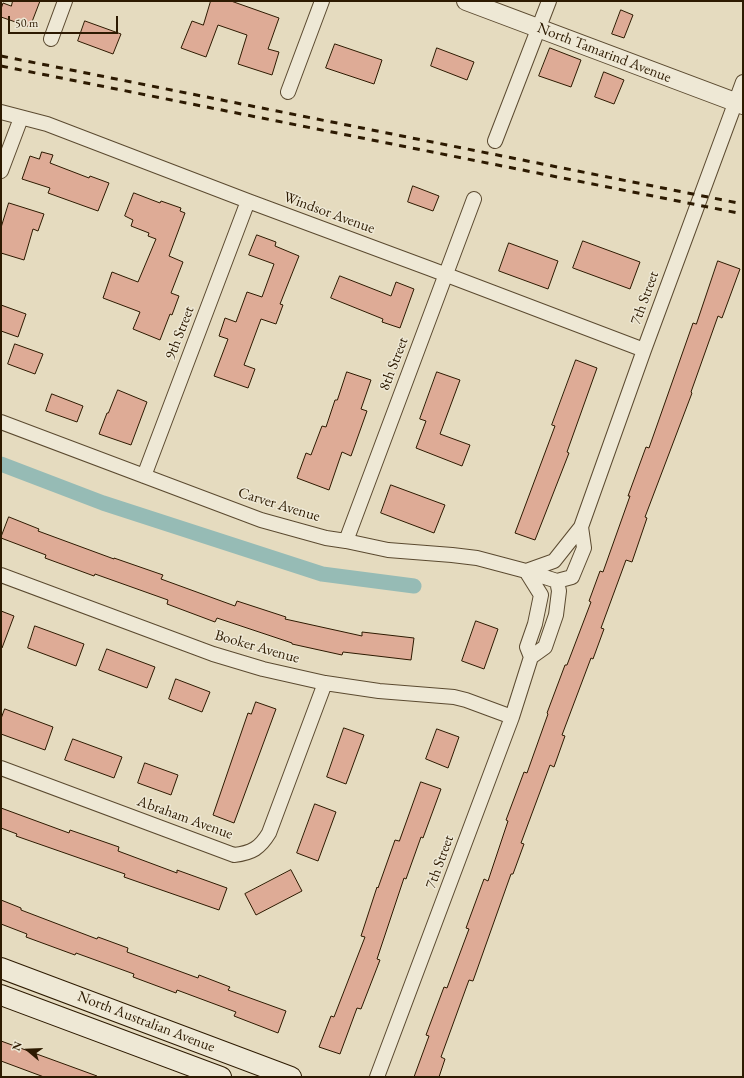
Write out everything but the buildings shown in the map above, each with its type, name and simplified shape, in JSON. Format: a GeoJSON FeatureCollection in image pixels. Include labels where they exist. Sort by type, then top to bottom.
{"type":"FeatureCollection","features":[{"type":"Feature","properties":{"kind":"main road","name":"North Australian Avenue"},"geometry":{"type":"LineString","coordinates":[[1,968],[291,1077]]}},
{"type":"Feature","properties":{"kind":"main road","name":"North Australian Avenue"},"geometry":{"type":"LineString","coordinates":[[1,995],[221,1077]]}},
{"type":"Feature","properties":{"kind":"street"},"geometry":{"type":"LineString","coordinates":[[51,39],[65,1]]}},
{"type":"Feature","properties":{"kind":"street"},"geometry":{"type":"LineString","coordinates":[[288,92],[322,1]]}},
{"type":"Feature","properties":{"kind":"street","name":"North Tamarind Avenue"},"geometry":{"type":"LineString","coordinates":[[466,1],[739,104]]}},
{"type":"Feature","properties":{"kind":"street"},"geometry":{"type":"LineString","coordinates":[[495,141],[549,1]]}},
{"type":"Feature","properties":{"kind":"street","name":"7th Street"},"geometry":{"type":"LineString","coordinates":[[377,1077],[512,717],[531,657],[527,647],[535,624],[541,595],[526,571],[554,561],[581,527],[644,350],[739,104],[743,82]]}},
{"type":"Feature","properties":{"kind":"street","name":"Windsor Avenue"},"geometry":{"type":"LineString","coordinates":[[1,112],[47,124],[644,350]]}},
{"type":"Feature","properties":{"kind":"street"},"geometry":{"type":"LineString","coordinates":[[1,171],[21,118]]}},
{"type":"Feature","properties":{"kind":"street","name":"8th Street"},"geometry":{"type":"LineString","coordinates":[[346,541],[474,199]]}},
{"type":"Feature","properties":{"kind":"street","name":"9th Street"},"geometry":{"type":"LineString","coordinates":[[144,476],[248,201]]}},
{"type":"Feature","properties":{"kind":"street","name":"Carver Avenue"},"geometry":{"type":"LineString","coordinates":[[1,422],[261,520],[326,538],[388,550],[476,558],[557,581]]}},
{"type":"Feature","properties":{"kind":"street","name":"7th Street"},"geometry":{"type":"LineString","coordinates":[[557,581],[572,577],[584,548],[581,527]]}},
{"type":"Feature","properties":{"kind":"street","name":"Booker Avenue"},"geometry":{"type":"LineString","coordinates":[[1,575],[213,654],[263,669],[325,683],[379,692],[466,700],[512,717]]}},
{"type":"Feature","properties":{"kind":"street"},"geometry":{"type":"LineString","coordinates":[[531,657],[545,646],[556,615],[558,591],[557,581]]}},
{"type":"Feature","properties":{"kind":"street","name":"Abraham Avenue"},"geometry":{"type":"LineString","coordinates":[[1,768],[234,855],[245,854],[255,850],[263,843],[268,833],[325,683]]}},
{"type":"Feature","properties":{"kind":"waterway"},"geometry":{"type":"LineString","coordinates":[[1,464],[103,503],[322,574],[414,586]]}},
{"type":"Feature","properties":{"kind":"railway"},"geometry":{"type":"LineString","coordinates":[[1,56],[743,204]]}},
{"type":"Feature","properties":{"kind":"railway"},"geometry":{"type":"LineString","coordinates":[[1,66],[743,214]]}}]}
